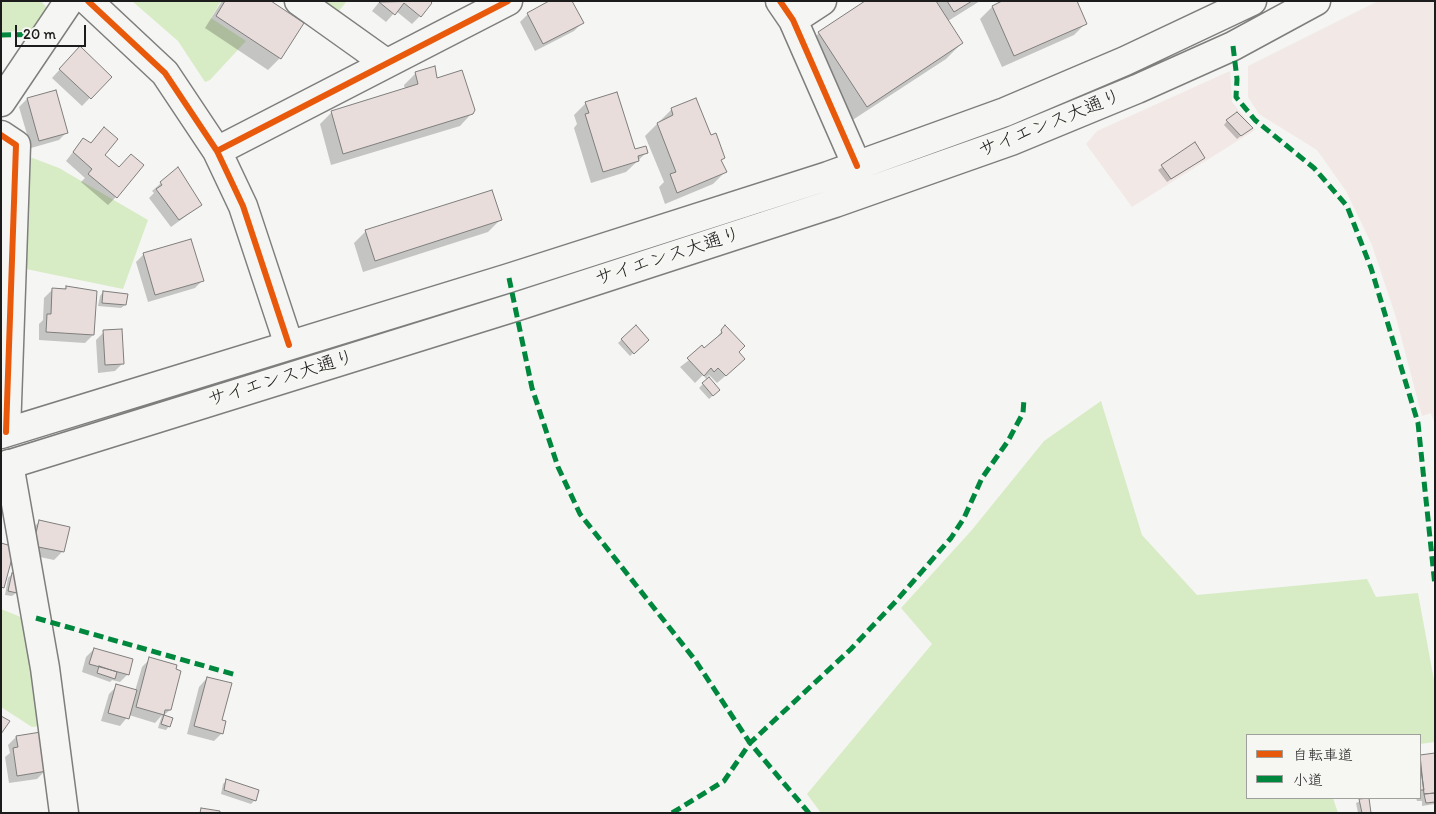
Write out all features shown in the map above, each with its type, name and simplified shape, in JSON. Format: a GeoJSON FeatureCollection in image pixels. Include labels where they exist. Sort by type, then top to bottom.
{"type":"FeatureCollection","features":[{"type":"Feature","properties":{"kind":"main road"},"geometry":{"type":"LineString","coordinates":[[1,102],[69,1]]}},
{"type":"Feature","properties":{"kind":"main road"},"geometry":{"type":"LineString","coordinates":[[88,1],[164,73],[217,151],[243,206],[289,345]]}},
{"type":"Feature","properties":{"kind":"main road"},"geometry":{"type":"LineString","coordinates":[[299,1],[386,62]]}},
{"type":"Feature","properties":{"kind":"main road"},"geometry":{"type":"LineString","coordinates":[[217,151],[386,62],[508,1]]}},
{"type":"Feature","properties":{"kind":"main road"},"geometry":{"type":"LineString","coordinates":[[822,1],[786,11],[857,166]]}},
{"type":"Feature","properties":{"kind":"main road","name":"サイエンス大通り"},"geometry":{"type":"LineString","coordinates":[[5,466],[515,307],[835,204],[1011,141],[1137,89],[1249,37],[1316,1]]}},
{"type":"Feature","properties":{"kind":"main road"},"geometry":{"type":"LineString","coordinates":[[1244,5],[1249,37]]}},
{"type":"Feature","properties":{"kind":"main road","name":"サイエンス大通り"},"geometry":{"type":"LineString","coordinates":[[4,433],[519,275],[857,166],[1005,112],[1125,61],[1244,5]]}},
{"type":"Feature","properties":{"kind":"main road"},"geometry":{"type":"LineString","coordinates":[[1,134],[16,144],[4,433]]}},
{"type":"Feature","properties":{"kind":"main road"},"geometry":{"type":"LineString","coordinates":[[5,466],[45,668],[64,813]]}},
{"type":"Feature","properties":{"kind":"shaded area"},"geometry":{"type":"Polygon","coordinates":[[[1378,1],[1435,1],[1435,425],[1431,413],[1422,416],[1395,314],[1372,245],[1346,191],[1317,150],[1259,114],[1248,97],[1248,66],[1378,1]]]}},
{"type":"Feature","properties":{"kind":"shaded area"},"geometry":{"type":"Polygon","coordinates":[[[1230,71],[1232,102],[1255,130],[1132,207],[1086,144],[1097,131],[1230,71]]]}},
{"type":"Feature","properties":{"kind":"green space"},"geometry":{"type":"Polygon","coordinates":[[[1,1],[41,1],[47,8],[34,30],[1,32],[1,1]]]}},
{"type":"Feature","properties":{"kind":"green space"},"geometry":{"type":"Polygon","coordinates":[[[132,1],[221,1],[211,18],[246,41],[210,80],[205,82],[178,41],[132,1]]]}},
{"type":"Feature","properties":{"kind":"green space"},"geometry":{"type":"Polygon","coordinates":[[[322,1],[347,1],[338,12],[322,1]]]}},
{"type":"Feature","properties":{"kind":"green space"},"geometry":{"type":"Polygon","coordinates":[[[30,157],[59,168],[148,220],[123,289],[26,269],[30,157]]]}},
{"type":"Feature","properties":{"kind":"green space"},"geometry":{"type":"Polygon","coordinates":[[[1101,401],[1142,535],[1197,595],[1367,579],[1376,597],[1418,593],[1435,686],[1435,742],[1421,744],[1421,734],[1246,734],[1246,799],[1333,799],[1338,813],[821,813],[807,794],[932,644],[901,608],[971,531],[1044,441],[1101,401]]]}},
{"type":"Feature","properties":{"kind":"green space"},"geometry":{"type":"Polygon","coordinates":[[[1,609],[28,620],[43,726],[32,727],[1,707],[1,609]]]}},
{"type":"Feature","properties":{"kind":"building"},"geometry":{"type":"Polygon","coordinates":[[[225,1],[271,1],[304,23],[281,59],[216,16],[225,1]]]}},
{"type":"Feature","properties":{"kind":"building"},"geometry":{"type":"Polygon","coordinates":[[[430,1],[432,3],[421,17],[404,3],[395,15],[379,2],[430,1]]]}},
{"type":"Feature","properties":{"kind":"building"},"geometry":{"type":"Polygon","coordinates":[[[549,1],[572,1],[584,23],[543,44],[527,13],[549,1]]]}},
{"type":"Feature","properties":{"kind":"building"},"geometry":{"type":"Polygon","coordinates":[[[865,1],[936,1],[963,43],[867,107],[818,32],[865,1]]]}},
{"type":"Feature","properties":{"kind":"building"},"geometry":{"type":"Polygon","coordinates":[[[947,1],[972,1],[954,12],[947,1]]]}},
{"type":"Feature","properties":{"kind":"building"},"geometry":{"type":"Polygon","coordinates":[[[1002,1],[1077,1],[1087,24],[1014,56],[992,6],[1002,1]]]}},
{"type":"Feature","properties":{"kind":"building"},"geometry":{"type":"Polygon","coordinates":[[[80,46],[112,77],[91,99],[59,69],[80,46]]]}},
{"type":"Feature","properties":{"kind":"building"},"geometry":{"type":"Polygon","coordinates":[[[435,66],[437,78],[462,70],[475,110],[473,114],[343,154],[331,111],[418,84],[415,72],[435,66]]]}},
{"type":"Feature","properties":{"kind":"building"},"geometry":{"type":"Polygon","coordinates":[[[56,90],[68,133],[39,141],[27,98],[56,90]]]}},
{"type":"Feature","properties":{"kind":"building"},"geometry":{"type":"Polygon","coordinates":[[[617,92],[635,149],[646,146],[648,153],[638,156],[639,161],[603,172],[585,114],[589,113],[585,102],[617,92]]]}},
{"type":"Feature","properties":{"kind":"building"},"geometry":{"type":"Polygon","coordinates":[[[696,98],[711,135],[716,133],[725,158],[721,160],[727,172],[677,193],[670,174],[676,172],[657,123],[673,115],[671,108],[696,98]]]}},
{"type":"Feature","properties":{"kind":"building"},"geometry":{"type":"Polygon","coordinates":[[[1237,112],[1253,128],[1241,136],[1226,120],[1237,112]]]}},
{"type":"Feature","properties":{"kind":"building"},"geometry":{"type":"Polygon","coordinates":[[[104,127],[118,139],[105,155],[119,167],[131,154],[144,165],[117,198],[88,174],[92,169],[73,152],[83,138],[91,143],[104,127]]]}},
{"type":"Feature","properties":{"kind":"building"},"geometry":{"type":"Polygon","coordinates":[[[1195,142],[1205,158],[1171,179],[1161,165],[1195,142]]]}},
{"type":"Feature","properties":{"kind":"building"},"geometry":{"type":"Polygon","coordinates":[[[178,167],[202,205],[179,220],[156,189],[162,185],[160,182],[178,167]]]}},
{"type":"Feature","properties":{"kind":"building"},"geometry":{"type":"Polygon","coordinates":[[[492,190],[502,220],[375,261],[365,230],[492,190]]]}},
{"type":"Feature","properties":{"kind":"building"},"geometry":{"type":"Polygon","coordinates":[[[191,239],[204,281],[155,295],[143,253],[191,239]]]}},
{"type":"Feature","properties":{"kind":"building"},"geometry":{"type":"Polygon","coordinates":[[[66,286],[97,291],[94,335],[46,332],[47,314],[51,314],[52,288],[66,289],[66,286]]]}},
{"type":"Feature","properties":{"kind":"building"},"geometry":{"type":"Polygon","coordinates":[[[103,291],[128,294],[126,305],[102,303],[103,291]]]}},
{"type":"Feature","properties":{"kind":"building"},"geometry":{"type":"Polygon","coordinates":[[[636,325],[649,340],[634,354],[621,339],[636,325]]]}},
{"type":"Feature","properties":{"kind":"building"},"geometry":{"type":"Polygon","coordinates":[[[725,325],[745,346],[739,352],[745,359],[726,376],[718,368],[714,372],[711,368],[704,376],[687,358],[702,345],[704,348],[722,333],[721,330],[725,325]]]}},
{"type":"Feature","properties":{"kind":"building"},"geometry":{"type":"Polygon","coordinates":[[[122,329],[124,364],[105,365],[103,330],[122,329]]]}},
{"type":"Feature","properties":{"kind":"building"},"geometry":{"type":"Polygon","coordinates":[[[709,377],[720,390],[713,396],[702,383],[709,377]]]}},
{"type":"Feature","properties":{"kind":"building"},"geometry":{"type":"Polygon","coordinates":[[[39,520],[70,527],[64,552],[33,546],[39,520]]]}},
{"type":"Feature","properties":{"kind":"building"},"geometry":{"type":"Polygon","coordinates":[[[1,543],[15,547],[4,588],[1,587],[1,543]]]}},
{"type":"Feature","properties":{"kind":"building"},"geometry":{"type":"Polygon","coordinates":[[[12,573],[21,575],[17,593],[8,591],[12,573]]]}},
{"type":"Feature","properties":{"kind":"building"},"geometry":{"type":"Polygon","coordinates":[[[94,648],[133,659],[129,675],[89,664],[94,648]]]}},
{"type":"Feature","properties":{"kind":"building"},"geometry":{"type":"Polygon","coordinates":[[[149,657],[177,665],[176,669],[181,671],[171,710],[165,710],[164,715],[136,707],[149,657]]]}},
{"type":"Feature","properties":{"kind":"building"},"geometry":{"type":"Polygon","coordinates":[[[99,666],[117,672],[115,679],[97,673],[99,666]]]}},
{"type":"Feature","properties":{"kind":"building"},"geometry":{"type":"Polygon","coordinates":[[[207,677],[232,683],[222,720],[226,721],[223,734],[194,726],[207,677]]]}},
{"type":"Feature","properties":{"kind":"building"},"geometry":{"type":"Polygon","coordinates":[[[116,684],[137,690],[129,719],[108,713],[116,684]]]}},
{"type":"Feature","properties":{"kind":"building"},"geometry":{"type":"Polygon","coordinates":[[[164,715],[173,718],[170,727],[161,724],[164,715]]]}},
{"type":"Feature","properties":{"kind":"building"},"geometry":{"type":"Polygon","coordinates":[[[1,716],[10,721],[1,734],[1,716]]]}},
{"type":"Feature","properties":{"kind":"building"},"geometry":{"type":"Polygon","coordinates":[[[41,732],[47,771],[17,776],[13,748],[18,747],[16,736],[41,732]]]}},
{"type":"Feature","properties":{"kind":"building"},"geometry":{"type":"Polygon","coordinates":[[[1435,753],[1435,793],[1424,794],[1421,755],[1435,753]]]}},
{"type":"Feature","properties":{"kind":"building"},"geometry":{"type":"Polygon","coordinates":[[[1421,770],[1424,790],[1421,790],[1421,770]]]}},
{"type":"Feature","properties":{"kind":"building"},"geometry":{"type":"Polygon","coordinates":[[[226,779],[259,790],[256,801],[224,790],[226,779]]]}},
{"type":"Feature","properties":{"kind":"building"},"geometry":{"type":"Polygon","coordinates":[[[1435,793],[1435,802],[1426,803],[1424,794],[1435,793]]]}},
{"type":"Feature","properties":{"kind":"building"},"geometry":{"type":"Polygon","coordinates":[[[1359,799],[1369,799],[1371,813],[1362,813],[1359,799]]]}},
{"type":"Feature","properties":{"kind":"building"},"geometry":{"type":"Polygon","coordinates":[[[201,808],[220,811],[220,813],[200,813],[201,808]]]}},
{"type":"Feature","properties":{"kind":"marked path"},"geometry":{"type":"LineString","coordinates":[[1,35],[47,34]]}},
{"type":"Feature","properties":{"kind":"marked path"},"geometry":{"type":"LineString","coordinates":[[1233,46],[1237,79],[1236,97],[1255,120],[1314,168],[1347,206],[1371,268],[1418,423],[1435,586]]}},
{"type":"Feature","properties":{"kind":"marked path"},"geometry":{"type":"LineString","coordinates":[[509,278],[532,388],[558,467],[580,514],[695,660],[750,743],[809,813]]}},
{"type":"Feature","properties":{"kind":"marked path"},"geometry":{"type":"LineString","coordinates":[[672,813],[724,781],[750,743],[851,649],[951,538],[964,518],[982,478],[1008,441],[1023,413],[1024,399]]}},
{"type":"Feature","properties":{"kind":"marked path"},"geometry":{"type":"LineString","coordinates":[[36,618],[236,675]]}},
{"type":"Feature","properties":{"kind":"cycle path"},"geometry":{"type":"LineString","coordinates":[[88,1],[165,73],[217,151],[243,206],[289,345]]}},
{"type":"Feature","properties":{"kind":"cycle path"},"geometry":{"type":"LineString","coordinates":[[217,151],[508,1]]}},
{"type":"Feature","properties":{"kind":"cycle path"},"geometry":{"type":"LineString","coordinates":[[780,1],[793,20],[857,166]]}},
{"type":"Feature","properties":{"kind":"cycle path"},"geometry":{"type":"LineString","coordinates":[[1,135],[16,145],[6,432]]}}]}
